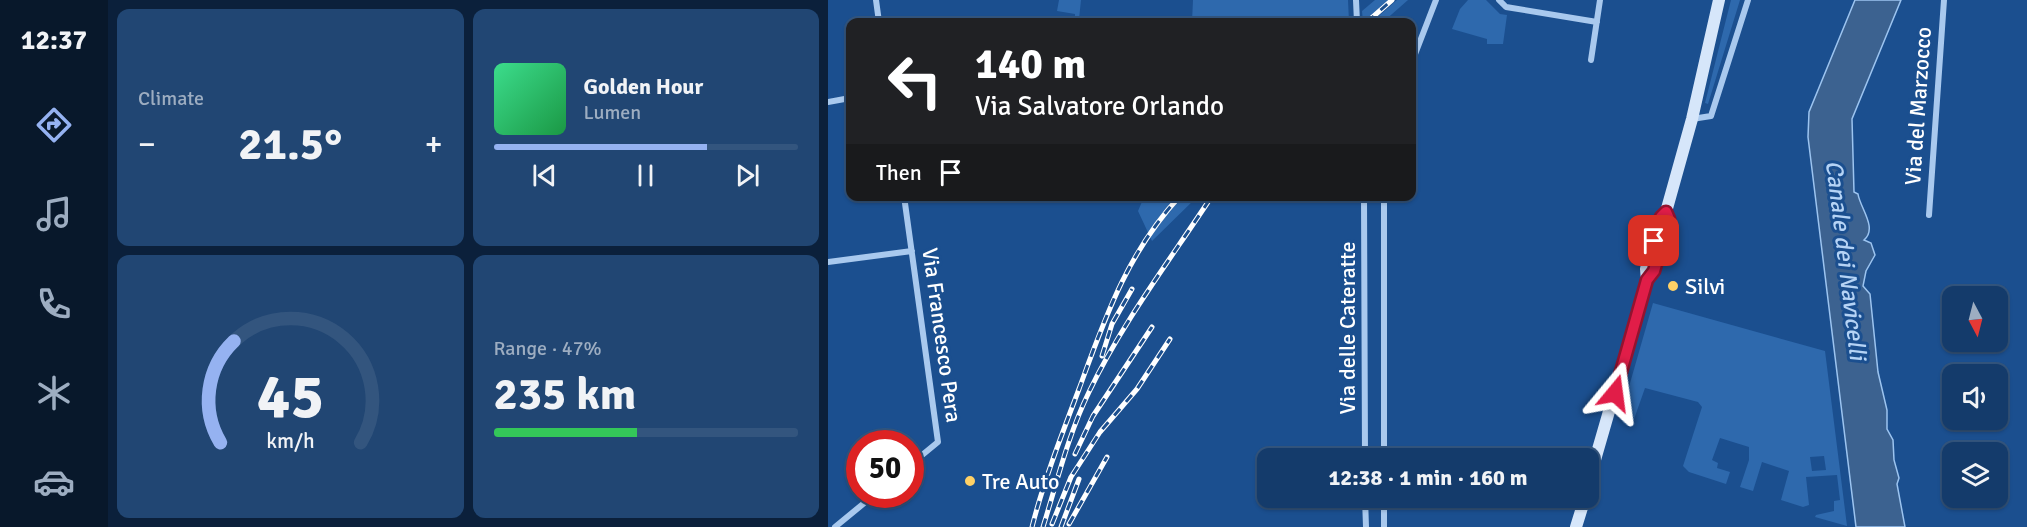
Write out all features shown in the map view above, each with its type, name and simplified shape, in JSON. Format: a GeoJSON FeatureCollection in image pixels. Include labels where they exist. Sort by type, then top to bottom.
{"type":"FeatureCollection","features":[{"type":"Feature","properties":{"kind":"main road"},"geometry":{"type":"LineString","coordinates":[[1598,448],[1647,280],[1654,271],[1669,219],[1666,212],[1692,119],[1719,0]]}},
{"type":"Feature","properties":{"kind":"main road"},"geometry":{"type":"LineString","coordinates":[[1576,527],[1582,508]]}},
{"type":"Feature","properties":{"kind":"street"},"geometry":{"type":"LineString","coordinates":[[876,0],[878,18]]}},
{"type":"Feature","properties":{"kind":"street"},"geometry":{"type":"LineString","coordinates":[[1356,0],[1357,18]]}},
{"type":"Feature","properties":{"kind":"street"},"geometry":{"type":"LineString","coordinates":[[1416,52],[1436,0]]}},
{"type":"Feature","properties":{"kind":"street"},"geometry":{"type":"LineString","coordinates":[[1499,0],[1506,7],[1597,22]]}},
{"type":"Feature","properties":{"kind":"street"},"geometry":{"type":"LineString","coordinates":[[1591,60],[1599,0]]}},
{"type":"Feature","properties":{"kind":"street"},"geometry":{"type":"LineString","coordinates":[[1692,119],[1711,116],[1748,0]]}},
{"type":"Feature","properties":{"kind":"street","name":"Via del Marzocco"},"geometry":{"type":"LineString","coordinates":[[1929,215],[1944,0]]}},
{"type":"Feature","properties":{"kind":"street"},"geometry":{"type":"LineString","coordinates":[[828,102],[846,100]]}},
{"type":"Feature","properties":{"kind":"street","name":"Via Francesco Pera"},"geometry":{"type":"LineString","coordinates":[[905,201],[938,442],[924,454]]}},
{"type":"Feature","properties":{"kind":"street","name":"Via delle Cateratte"},"geometry":{"type":"LineString","coordinates":[[1364,201],[1365,448]]}},
{"type":"Feature","properties":{"kind":"street"},"geometry":{"type":"LineString","coordinates":[[1384,201],[1384,448]]}},
{"type":"Feature","properties":{"kind":"street"},"geometry":{"type":"LineString","coordinates":[[828,262],[912,251]]}},
{"type":"Feature","properties":{"kind":"street"},"geometry":{"type":"LineString","coordinates":[[835,527],[858,508]]}},
{"type":"Feature","properties":{"kind":"street"},"geometry":{"type":"LineString","coordinates":[[1365,508],[1366,527]]}},
{"type":"Feature","properties":{"kind":"street"},"geometry":{"type":"LineString","coordinates":[[1384,508],[1384,527]]}},
{"type":"Feature","properties":{"kind":"shaded area"},"geometry":{"type":"Polygon","coordinates":[[[1059,0],[1081,0],[1079,18],[1075,18],[1075,14],[1057,11],[1059,0]]]}},
{"type":"Feature","properties":{"kind":"shaded area"},"geometry":{"type":"Polygon","coordinates":[[[1193,0],[1348,0],[1349,18],[1192,18],[1193,0]]]}},
{"type":"Feature","properties":{"kind":"shaded area"},"geometry":{"type":"Polygon","coordinates":[[[1375,0],[1389,0],[1368,18],[1363,18],[1362,11],[1375,0]]]}},
{"type":"Feature","properties":{"kind":"shaded area"},"geometry":{"type":"Polygon","coordinates":[[[1397,0],[1408,0],[1388,18],[1377,18],[1397,0]]]}},
{"type":"Feature","properties":{"kind":"shaded area"},"geometry":{"type":"Polygon","coordinates":[[[1468,0],[1486,0],[1500,14],[1507,15],[1503,44],[1487,44],[1487,39],[1452,29],[1460,9],[1468,0]]]}},
{"type":"Feature","properties":{"kind":"shaded area"},"geometry":{"type":"Polygon","coordinates":[[[1731,0],[1740,0],[1708,104],[1705,103],[1731,0]]]}},
{"type":"Feature","properties":{"kind":"shaded area"},"geometry":{"type":"Polygon","coordinates":[[[1142,201],[1193,201],[1152,241],[1138,211],[1142,201]]]}},
{"type":"Feature","properties":{"kind":"shaded area"},"geometry":{"type":"Polygon","coordinates":[[[1653,303],[1825,351],[1847,526],[1815,517],[1834,511],[1834,501],[1840,500],[1837,475],[1806,477],[1809,505],[1803,507],[1781,500],[1789,471],[1762,462],[1753,491],[1740,487],[1749,460],[1749,447],[1720,438],[1712,460],[1718,463],[1717,468],[1730,472],[1726,484],[1689,472],[1683,466],[1702,407],[1698,402],[1645,388],[1630,426],[1624,424],[1620,418],[1653,303]],[[1824,456],[1810,457],[1812,471],[1826,470],[1824,456]]]}},
{"type":"Feature","properties":{"kind":"water","name":"Canale dei Navicelli"},"geometry":{"type":"Polygon","coordinates":[[[1855,0],[1901,0],[1852,119],[1854,192],[1858,194],[1869,224],[1868,235],[1864,240],[1871,243],[1875,255],[1866,271],[1863,286],[1870,294],[1878,372],[1887,410],[1887,429],[1893,440],[1894,460],[1899,478],[1897,484],[1905,527],[1856,527],[1808,137],[1809,112],[1855,0]]]}},
{"type":"Feature","properties":{"kind":"railway"},"geometry":{"type":"LineString","coordinates":[[1372,18],[1392,0]]}},
{"type":"Feature","properties":{"kind":"railway"},"geometry":{"type":"LineString","coordinates":[[1032,527],[1054,457],[1119,287],[1146,240],[1176,201]]}},
{"type":"Feature","properties":{"kind":"railway"},"geometry":{"type":"LineString","coordinates":[[1043,527],[1063,459],[1089,392],[1115,343],[1145,295],[1208,202]]}},
{"type":"Feature","properties":{"kind":"railway"},"geometry":{"type":"LineString","coordinates":[[1102,356],[1112,324],[1132,289]]}},
{"type":"Feature","properties":{"kind":"railway"},"geometry":{"type":"LineString","coordinates":[[1075,454],[1093,416],[1152,327]]}},
{"type":"Feature","properties":{"kind":"railway"},"geometry":{"type":"LineString","coordinates":[[1052,524],[1071,477],[1100,432],[1137,389],[1170,339]]}},
{"type":"Feature","properties":{"kind":"railway"},"geometry":{"type":"LineString","coordinates":[[1069,524],[1107,457]]}},
{"type":"Feature","properties":{"kind":"railway"},"geometry":{"type":"LineString","coordinates":[[1061,527],[1079,479]]}},
{"type":"Feature","properties":{"kind":"place","name":"Silvi"},"geometry":{"type":"Point","coordinates":[1673,286]}},
{"type":"Feature","properties":{"kind":"place","name":"Tre Auto"},"geometry":{"type":"Point","coordinates":[970,481]}},
{"type":"Feature","properties":{"kind":"route"},"geometry":{"type":"LineString","coordinates":[[1615,393],[1647,280],[1654,271],[1669,219],[1666,212],[1661,217],[1654,241]]}}]}
